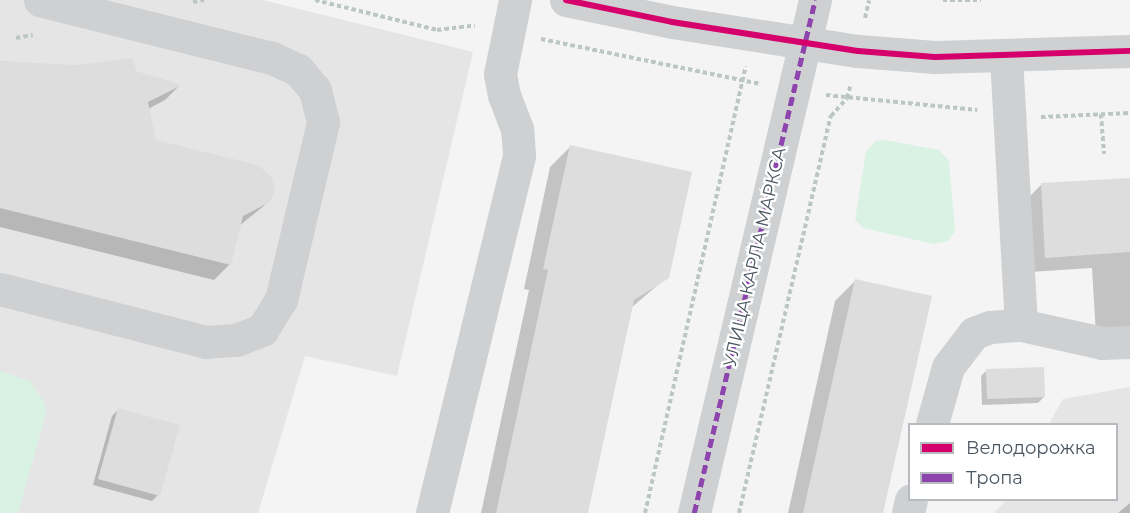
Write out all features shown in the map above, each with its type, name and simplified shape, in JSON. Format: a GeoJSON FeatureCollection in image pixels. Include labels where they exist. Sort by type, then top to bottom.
{"type":"FeatureCollection","features":[{"type":"Feature","properties":{"kind":"street"},"geometry":{"type":"LineString","coordinates":[[0,289],[206,342],[236,339],[262,330],[281,300],[323,122],[315,90],[298,70],[272,58],[40,0]]}},
{"type":"Feature","properties":{"kind":"street"},"geometry":{"type":"LineString","coordinates":[[432,513],[519,155],[518,129],[504,95],[500,74],[515,0]]}},
{"type":"Feature","properties":{"kind":"street"},"geometry":{"type":"LineString","coordinates":[[566,0],[805,44],[925,56],[1006,57],[1130,51]]}},
{"type":"Feature","properties":{"kind":"street","name":"УЛИЦА КАРЛА МАРКСА"},"geometry":{"type":"LineString","coordinates":[[694,513],[815,0]]}},
{"type":"Feature","properties":{"kind":"street"},"geometry":{"type":"LineString","coordinates":[[1006,57],[1021,325]]}},
{"type":"Feature","properties":{"kind":"street"},"geometry":{"type":"LineString","coordinates":[[932,423],[948,367],[959,348],[974,333],[990,327],[1021,325],[1102,343],[1130,342]]}},
{"type":"Feature","properties":{"kind":"path"},"geometry":{"type":"LineString","coordinates":[[943,0],[981,0]]}},
{"type":"Feature","properties":{"kind":"path"},"geometry":{"type":"LineString","coordinates":[[645,513],[743,82]]}},
{"type":"Feature","properties":{"kind":"path"},"geometry":{"type":"LineString","coordinates":[[739,513],[831,116],[847,98]]}},
{"type":"Feature","properties":{"kind":"path"},"geometry":{"type":"LineString","coordinates":[[1101,114],[1104,154]]}},
{"type":"Feature","properties":{"kind":"shaded area"},"geometry":{"type":"Polygon","coordinates":[[[0,0],[263,0],[473,52],[397,376],[305,356],[258,513],[0,513],[0,0]]]}},
{"type":"Feature","properties":{"kind":"shaded area"},"geometry":{"type":"Polygon","coordinates":[[[1130,387],[1130,513],[994,513],[1005,501],[1118,501],[1118,423],[1050,423],[1063,399],[1130,387]]]}},
{"type":"Feature","properties":{"kind":"green space"},"geometry":{"type":"Polygon","coordinates":[[[885,140],[939,150],[949,161],[955,231],[948,241],[934,244],[863,228],[855,220],[866,152],[876,141],[885,140]]]}},
{"type":"Feature","properties":{"kind":"green space"},"geometry":{"type":"Polygon","coordinates":[[[0,371],[30,381],[44,402],[46,413],[18,513],[0,513],[0,371]]]}},
{"type":"Feature","properties":{"kind":"building"},"geometry":{"type":"Polygon","coordinates":[[[133,58],[136,71],[182,85],[148,102],[156,140],[258,165],[272,177],[275,191],[270,202],[243,216],[231,265],[0,208],[0,61],[75,65],[133,58]]]}},
{"type":"Feature","properties":{"kind":"building"},"geometry":{"type":"Polygon","coordinates":[[[570,145],[692,172],[669,278],[634,300],[588,513],[496,513],[548,270],[543,269],[570,145]]]}},
{"type":"Feature","properties":{"kind":"building"},"geometry":{"type":"Polygon","coordinates":[[[1130,178],[1130,252],[1045,258],[1041,183],[1130,178]]]}},
{"type":"Feature","properties":{"kind":"building"},"geometry":{"type":"Polygon","coordinates":[[[855,279],[932,296],[883,513],[803,513],[855,279]]]}},
{"type":"Feature","properties":{"kind":"building"},"geometry":{"type":"Polygon","coordinates":[[[1044,367],[1045,397],[987,399],[986,369],[1044,367]]]}},
{"type":"Feature","properties":{"kind":"building"},"geometry":{"type":"Polygon","coordinates":[[[118,408],[180,425],[160,496],[98,479],[118,408]]]}},
{"type":"Feature","properties":{"kind":"marked path"},"geometry":{"type":"LineString","coordinates":[[694,513],[815,0]]}},
{"type":"Feature","properties":{"kind":"cycle path"},"geometry":{"type":"LineString","coordinates":[[566,0],[672,22],[858,51],[935,57],[1130,51]]}}]}
